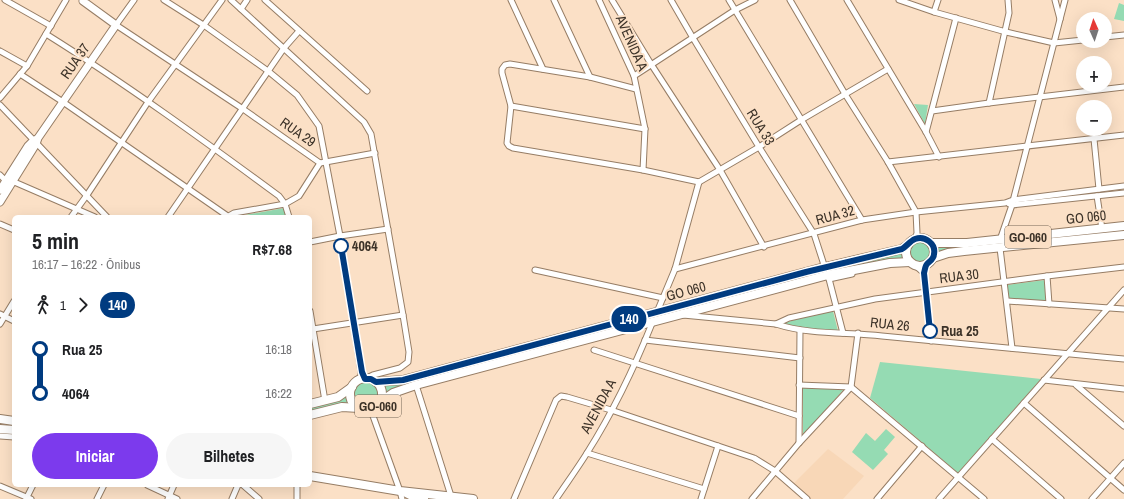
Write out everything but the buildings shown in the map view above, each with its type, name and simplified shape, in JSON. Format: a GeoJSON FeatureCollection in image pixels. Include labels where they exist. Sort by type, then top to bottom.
{"type":"FeatureCollection","features":[{"type":"Feature","properties":{"kind":"main road","name":"GO 060"},"geometry":{"type":"LineString","coordinates":[[933,258],[1000,244],[1124,226]]}},
{"type":"Feature","properties":{"kind":"main road","name":"GO 060"},"geometry":{"type":"LineString","coordinates":[[931,243],[1000,244],[1124,235]]}},
{"type":"Feature","properties":{"kind":"main road","name":"GO-060"},"geometry":{"type":"LineString","coordinates":[[908,245],[918,237],[931,243]]}},
{"type":"Feature","properties":{"kind":"main road"},"geometry":{"type":"LineString","coordinates":[[926,265],[933,258],[934,250],[931,243]]}},
{"type":"Feature","properties":{"kind":"main road","name":"GO 060"},"geometry":{"type":"LineString","coordinates":[[380,402],[393,393],[416,385],[828,274],[902,249],[908,245]]}},
{"type":"Feature","properties":{"kind":"main road"},"geometry":{"type":"LineString","coordinates":[[908,245],[906,254],[913,264]]}},
{"type":"Feature","properties":{"kind":"main road","name":"GO 060"},"geometry":{"type":"LineString","coordinates":[[368,378],[403,380],[657,312],[828,274],[890,263],[913,264]]}},
{"type":"Feature","properties":{"kind":"main road","name":"GO-060"},"geometry":{"type":"LineString","coordinates":[[913,264],[926,265]]}},
{"type":"Feature","properties":{"kind":"main road","name":"GO-060"},"geometry":{"type":"LineString","coordinates":[[312,404],[338,397],[355,383],[368,378],[381,388],[382,393],[380,402],[371,411],[359,408],[342,408],[312,415]]}},
{"type":"Feature","properties":{"kind":"main road","name":"GO-060"},"geometry":{"type":"LineString","coordinates":[[352,387],[350,397],[352,402],[359,408]]}},
{"type":"Feature","properties":{"kind":"main road"},"geometry":{"type":"LineString","coordinates":[[0,419],[12,421]]}},
{"type":"Feature","properties":{"kind":"main road"},"geometry":{"type":"LineString","coordinates":[[0,429],[12,430]]}},
{"type":"Feature","properties":{"kind":"main road"},"geometry":{"type":"LineString","coordinates":[[312,476],[424,499]]}},
{"type":"Feature","properties":{"kind":"main road"},"geometry":{"type":"LineString","coordinates":[[401,495],[473,499]]}},
{"type":"Feature","properties":{"kind":"street"},"geometry":{"type":"LineString","coordinates":[[6,0],[51,26]]}},
{"type":"Feature","properties":{"kind":"street"},"geometry":{"type":"LineString","coordinates":[[0,98],[27,66],[66,0]]}},
{"type":"Feature","properties":{"kind":"street","name":"RUA 29"},"geometry":{"type":"LineString","coordinates":[[83,0],[116,25],[323,163],[340,236],[354,322],[368,378]]}},
{"type":"Feature","properties":{"kind":"street","name":"RUA 37"},"geometry":{"type":"LineString","coordinates":[[36,141],[134,0]]}},
{"type":"Feature","properties":{"kind":"street"},"geometry":{"type":"LineString","coordinates":[[164,0],[205,26],[268,71],[297,95],[319,126],[323,163],[299,196],[285,204],[234,213],[231,215]]}},
{"type":"Feature","properties":{"kind":"street"},"geometry":{"type":"LineString","coordinates":[[73,215],[148,102],[205,26],[222,0]]}},
{"type":"Feature","properties":{"kind":"street"},"geometry":{"type":"LineString","coordinates":[[231,0],[364,122],[371,134],[409,352],[408,362],[400,368],[368,378]]}},
{"type":"Feature","properties":{"kind":"street"},"geometry":{"type":"LineString","coordinates":[[241,9],[247,0]]}},
{"type":"Feature","properties":{"kind":"street"},"geometry":{"type":"LineString","coordinates":[[265,0],[367,91]]}},
{"type":"Feature","properties":{"kind":"street"},"geometry":{"type":"LineString","coordinates":[[511,0],[543,69]]}},
{"type":"Feature","properties":{"kind":"street"},"geometry":{"type":"LineString","coordinates":[[554,0],[590,76]]}},
{"type":"Feature","properties":{"kind":"street","name":"AVENIDA A"},"geometry":{"type":"LineString","coordinates":[[599,0],[634,76],[644,128],[643,170]]}},
{"type":"Feature","properties":{"kind":"street","name":"AVENIDA A"},"geometry":{"type":"LineString","coordinates":[[612,0],[651,64],[720,170],[764,246]]}},
{"type":"Feature","properties":{"kind":"street","name":"RUA 33"},"geometry":{"type":"LineString","coordinates":[[671,0],[759,148],[814,234],[828,274],[844,333]]}},
{"type":"Feature","properties":{"kind":"street"},"geometry":{"type":"LineString","coordinates":[[729,0],[862,220]]}},
{"type":"Feature","properties":{"kind":"street"},"geometry":{"type":"LineString","coordinates":[[634,76],[735,10],[755,0]]}},
{"type":"Feature","properties":{"kind":"street"},"geometry":{"type":"LineString","coordinates":[[790,0],[845,94],[888,162],[916,212],[918,237]]}},
{"type":"Feature","properties":{"kind":"street"},"geometry":{"type":"LineString","coordinates":[[847,0],[926,132],[939,157]]}},
{"type":"Feature","properties":{"kind":"street"},"geometry":{"type":"LineString","coordinates":[[899,0],[934,12],[1006,32],[1054,43],[1076,41]]}},
{"type":"Feature","properties":{"kind":"street"},"geometry":{"type":"LineString","coordinates":[[934,12],[938,0]]}},
{"type":"Feature","properties":{"kind":"street"},"geometry":{"type":"LineString","coordinates":[[989,103],[1010,13],[1008,0]]}},
{"type":"Feature","properties":{"kind":"street"},"geometry":{"type":"LineString","coordinates":[[1055,0],[1060,20]]}},
{"type":"Feature","properties":{"kind":"street"},"geometry":{"type":"LineString","coordinates":[[1012,348],[1000,244],[1013,202],[1065,0]]}},
{"type":"Feature","properties":{"kind":"street"},"geometry":{"type":"LineString","coordinates":[[926,132],[956,18]]}},
{"type":"Feature","properties":{"kind":"street"},"geometry":{"type":"LineString","coordinates":[[169,215],[284,48],[300,31]]}},
{"type":"Feature","properties":{"kind":"street"},"geometry":{"type":"LineString","coordinates":[[46,34],[91,62],[279,196],[285,204],[288,215]]}},
{"type":"Feature","properties":{"kind":"street"},"geometry":{"type":"LineString","coordinates":[[1112,36],[1124,35]]}},
{"type":"Feature","properties":{"kind":"street"},"geometry":{"type":"LineString","coordinates":[[0,51],[27,66]]}},
{"type":"Feature","properties":{"kind":"street"},"geometry":{"type":"LineString","coordinates":[[636,89],[590,76],[510,64],[505,65],[502,69],[502,73],[511,106],[507,144],[513,148],[643,170],[700,182],[759,148],[801,120],[888,69]]}},
{"type":"Feature","properties":{"kind":"street"},"geometry":{"type":"LineString","coordinates":[[20,74],[122,142],[225,215]]}},
{"type":"Feature","properties":{"kind":"street"},"geometry":{"type":"LineString","coordinates":[[932,111],[1124,87]]}},
{"type":"Feature","properties":{"kind":"street"},"geometry":{"type":"LineString","coordinates":[[0,105],[36,141],[104,215]]}},
{"type":"Feature","properties":{"kind":"street"},"geometry":{"type":"LineString","coordinates":[[511,106],[644,128]]}},
{"type":"Feature","properties":{"kind":"street"},"geometry":{"type":"LineString","coordinates":[[888,162],[1124,135]]}},
{"type":"Feature","properties":{"kind":"street"},"geometry":{"type":"LineString","coordinates":[[1094,139],[1099,188]]}},
{"type":"Feature","properties":{"kind":"street"},"geometry":{"type":"LineString","coordinates":[[0,190],[6,179],[36,141]]}},
{"type":"Feature","properties":{"kind":"street"},"geometry":{"type":"LineString","coordinates":[[323,163],[375,153]]}},
{"type":"Feature","properties":{"kind":"street"},"geometry":{"type":"LineString","coordinates":[[0,202],[6,179]]}},
{"type":"Feature","properties":{"kind":"street"},"geometry":{"type":"LineString","coordinates":[[6,179],[78,208],[91,215]]}},
{"type":"Feature","properties":{"kind":"street"},"geometry":{"type":"LineString","coordinates":[[657,312],[675,269],[700,182]]}},
{"type":"Feature","properties":{"kind":"street","name":"RUA 32"},"geometry":{"type":"LineString","coordinates":[[675,269],[814,234],[862,220],[916,212],[1013,202],[1099,188],[1124,186]]}},
{"type":"Feature","properties":{"kind":"street","name":"RUA 32"},"geometry":{"type":"LineString","coordinates":[[1013,202],[1124,193]]}},
{"type":"Feature","properties":{"kind":"street"},"geometry":{"type":"LineString","coordinates":[[1097,196],[1102,229]]}},
{"type":"Feature","properties":{"kind":"street"},"geometry":{"type":"LineString","coordinates":[[0,224],[12,229]]}},
{"type":"Feature","properties":{"kind":"street"},"geometry":{"type":"LineString","coordinates":[[312,242],[388,229]]}},
{"type":"Feature","properties":{"kind":"street"},"geometry":{"type":"LineString","coordinates":[[913,264],[924,273]]}},
{"type":"Feature","properties":{"kind":"street"},"geometry":{"type":"LineString","coordinates":[[926,265],[924,273],[930,340]]}},
{"type":"Feature","properties":{"kind":"street","name":"RUA 30"},"geometry":{"type":"LineString","coordinates":[[776,324],[789,318],[875,299],[1124,267]]}},
{"type":"Feature","properties":{"kind":"street"},"geometry":{"type":"LineString","coordinates":[[535,270],[663,298]]}},
{"type":"Feature","properties":{"kind":"street"},"geometry":{"type":"LineString","coordinates":[[1047,276],[1049,304]]}},
{"type":"Feature","properties":{"kind":"street"},"geometry":{"type":"LineString","coordinates":[[939,499],[1124,290]]}},
{"type":"Feature","properties":{"kind":"street"},"geometry":{"type":"LineString","coordinates":[[1007,301],[1124,309]]}},
{"type":"Feature","properties":{"kind":"street"},"geometry":{"type":"LineString","coordinates":[[0,324],[2,315],[12,303]]}},
{"type":"Feature","properties":{"kind":"street"},"geometry":{"type":"LineString","coordinates":[[2,315],[12,320]]}},
{"type":"Feature","properties":{"kind":"street"},"geometry":{"type":"LineString","coordinates":[[313,329],[403,315]]}},
{"type":"Feature","properties":{"kind":"street","name":"RUA 26"},"geometry":{"type":"LineString","coordinates":[[678,315],[776,324],[800,330],[858,333],[1124,359]]}},
{"type":"Feature","properties":{"kind":"street","name":"AVENIDA A"},"geometry":{"type":"LineString","coordinates":[[556,499],[587,453],[611,410],[635,363],[653,321]]}},
{"type":"Feature","properties":{"kind":"street"},"geometry":{"type":"LineString","coordinates":[[312,323],[325,401]]}},
{"type":"Feature","properties":{"kind":"street"},"geometry":{"type":"LineString","coordinates":[[798,443],[800,330]]}},
{"type":"Feature","properties":{"kind":"street"},"geometry":{"type":"LineString","coordinates":[[752,499],[798,443],[851,387],[858,333]]}},
{"type":"Feature","properties":{"kind":"street"},"geometry":{"type":"LineString","coordinates":[[645,340],[800,358]]}},
{"type":"Feature","properties":{"kind":"street"},"geometry":{"type":"LineString","coordinates":[[594,350],[799,416]]}},
{"type":"Feature","properties":{"kind":"street"},"geometry":{"type":"LineString","coordinates":[[1044,380],[1124,389]]}},
{"type":"Feature","properties":{"kind":"street"},"geometry":{"type":"LineString","coordinates":[[1075,384],[1124,426]]}},
{"type":"Feature","properties":{"kind":"street"},"geometry":{"type":"LineString","coordinates":[[416,385],[446,497]]}},
{"type":"Feature","properties":{"kind":"street"},"geometry":{"type":"LineString","coordinates":[[799,385],[851,387],[984,499]]}},
{"type":"Feature","properties":{"kind":"street"},"geometry":{"type":"LineString","coordinates":[[514,499],[556,400],[561,396],[611,410],[754,458],[775,472],[807,499]]}},
{"type":"Feature","properties":{"kind":"street"},"geometry":{"type":"LineString","coordinates":[[1024,402],[1124,490]]}},
{"type":"Feature","properties":{"kind":"street"},"geometry":{"type":"LineString","coordinates":[[371,411],[401,495]]}},
{"type":"Feature","properties":{"kind":"street"},"geometry":{"type":"LineString","coordinates":[[0,436],[12,437]]}},
{"type":"Feature","properties":{"kind":"street"},"geometry":{"type":"LineString","coordinates":[[992,439],[1061,499]]}},
{"type":"Feature","properties":{"kind":"street"},"geometry":{"type":"LineString","coordinates":[[701,499],[718,446]]}},
{"type":"Feature","properties":{"kind":"street"},"geometry":{"type":"LineString","coordinates":[[877,499],[922,446]]}},
{"type":"Feature","properties":{"kind":"street"},"geometry":{"type":"LineString","coordinates":[[587,453],[704,490]]}},
{"type":"Feature","properties":{"kind":"street"},"geometry":{"type":"LineString","coordinates":[[1092,499],[1124,463]]}},
{"type":"Feature","properties":{"kind":"street"},"geometry":{"type":"LineString","coordinates":[[0,486],[28,498],[32,487]]}},
{"type":"Feature","properties":{"kind":"street"},"geometry":{"type":"LineString","coordinates":[[97,499],[103,487]]}},
{"type":"Feature","properties":{"kind":"street"},"geometry":{"type":"LineString","coordinates":[[151,487],[169,497],[177,499]]}},
{"type":"Feature","properties":{"kind":"street"},"geometry":{"type":"LineString","coordinates":[[169,497],[173,487]]}},
{"type":"Feature","properties":{"kind":"street"},"geometry":{"type":"LineString","coordinates":[[232,499],[237,487]]}},
{"type":"Feature","properties":{"kind":"street"},"geometry":{"type":"LineString","coordinates":[[245,487],[259,499]]}},
{"type":"Feature","properties":{"kind":"street"},"geometry":{"type":"LineString","coordinates":[[297,487],[297,499]]}},
{"type":"Feature","properties":{"kind":"shaded area"},"geometry":{"type":"Polygon","coordinates":[[[828,449],[864,476],[843,499],[810,499],[793,484],[828,449]]]}},
{"type":"Feature","properties":{"kind":"green space"},"geometry":{"type":"Polygon","coordinates":[[[1119,3],[1124,5],[1124,21],[1114,19],[1119,3]]]}},
{"type":"Feature","properties":{"kind":"green space"},"geometry":{"type":"Polygon","coordinates":[[[914,104],[928,105],[925,124],[914,104]]]}},
{"type":"Feature","properties":{"kind":"green space"},"geometry":{"type":"Polygon","coordinates":[[[284,208],[286,215],[245,215],[284,208]]]}},
{"type":"Feature","properties":{"kind":"green space"},"geometry":{"type":"Polygon","coordinates":[[[1124,229],[1124,233],[937,254],[935,244],[942,247],[953,247],[1124,229]]]}},
{"type":"Feature","properties":{"kind":"green space"},"geometry":{"type":"Polygon","coordinates":[[[921,240],[926,241],[932,247],[932,257],[926,263],[921,264],[916,263],[910,257],[909,252],[910,247],[916,241],[921,240]]]}},
{"type":"Feature","properties":{"kind":"green space"},"geometry":{"type":"Polygon","coordinates":[[[903,251],[904,259],[885,260],[385,394],[381,385],[399,384],[903,251]]]}},
{"type":"Feature","properties":{"kind":"green space"},"geometry":{"type":"Polygon","coordinates":[[[1045,280],[1047,301],[1009,300],[1007,285],[1045,280]]]}},
{"type":"Feature","properties":{"kind":"green space"},"geometry":{"type":"Polygon","coordinates":[[[833,311],[838,331],[798,328],[782,324],[800,318],[833,311]]]}},
{"type":"Feature","properties":{"kind":"green space"},"geometry":{"type":"Polygon","coordinates":[[[880,362],[1041,379],[958,473],[870,398],[880,362]]]}},
{"type":"Feature","properties":{"kind":"green space"},"geometry":{"type":"Polygon","coordinates":[[[366,382],[375,385],[378,394],[375,403],[366,406],[357,403],[354,394],[357,385],[366,382]]]}},
{"type":"Feature","properties":{"kind":"green space"},"geometry":{"type":"Polygon","coordinates":[[[803,388],[844,389],[803,437],[803,388]]]}},
{"type":"Feature","properties":{"kind":"green space"},"geometry":{"type":"Polygon","coordinates":[[[349,393],[354,406],[341,404],[312,411],[312,407],[349,393]]]}},
{"type":"Feature","properties":{"kind":"green space"},"geometry":{"type":"Polygon","coordinates":[[[886,429],[895,437],[884,450],[888,454],[873,470],[852,452],[866,433],[875,441],[886,429]]]}},
{"type":"Feature","properties":{"kind":"bus line","name":"140"},"geometry":{"type":"LineString","coordinates":[[341,246],[362,372],[365,379],[371,379],[376,382],[403,380],[806,272],[902,249],[911,241],[919,238],[928,240],[933,246],[934,250],[933,258],[926,265],[924,273],[930,331]]}},
{"type":"Feature","properties":{"kind":"place","name":"4064"},"geometry":{"type":"Point","coordinates":[341,246]}},
{"type":"Feature","properties":{"kind":"place","name":"Rua 25"},"geometry":{"type":"Point","coordinates":[930,331]}}]}
